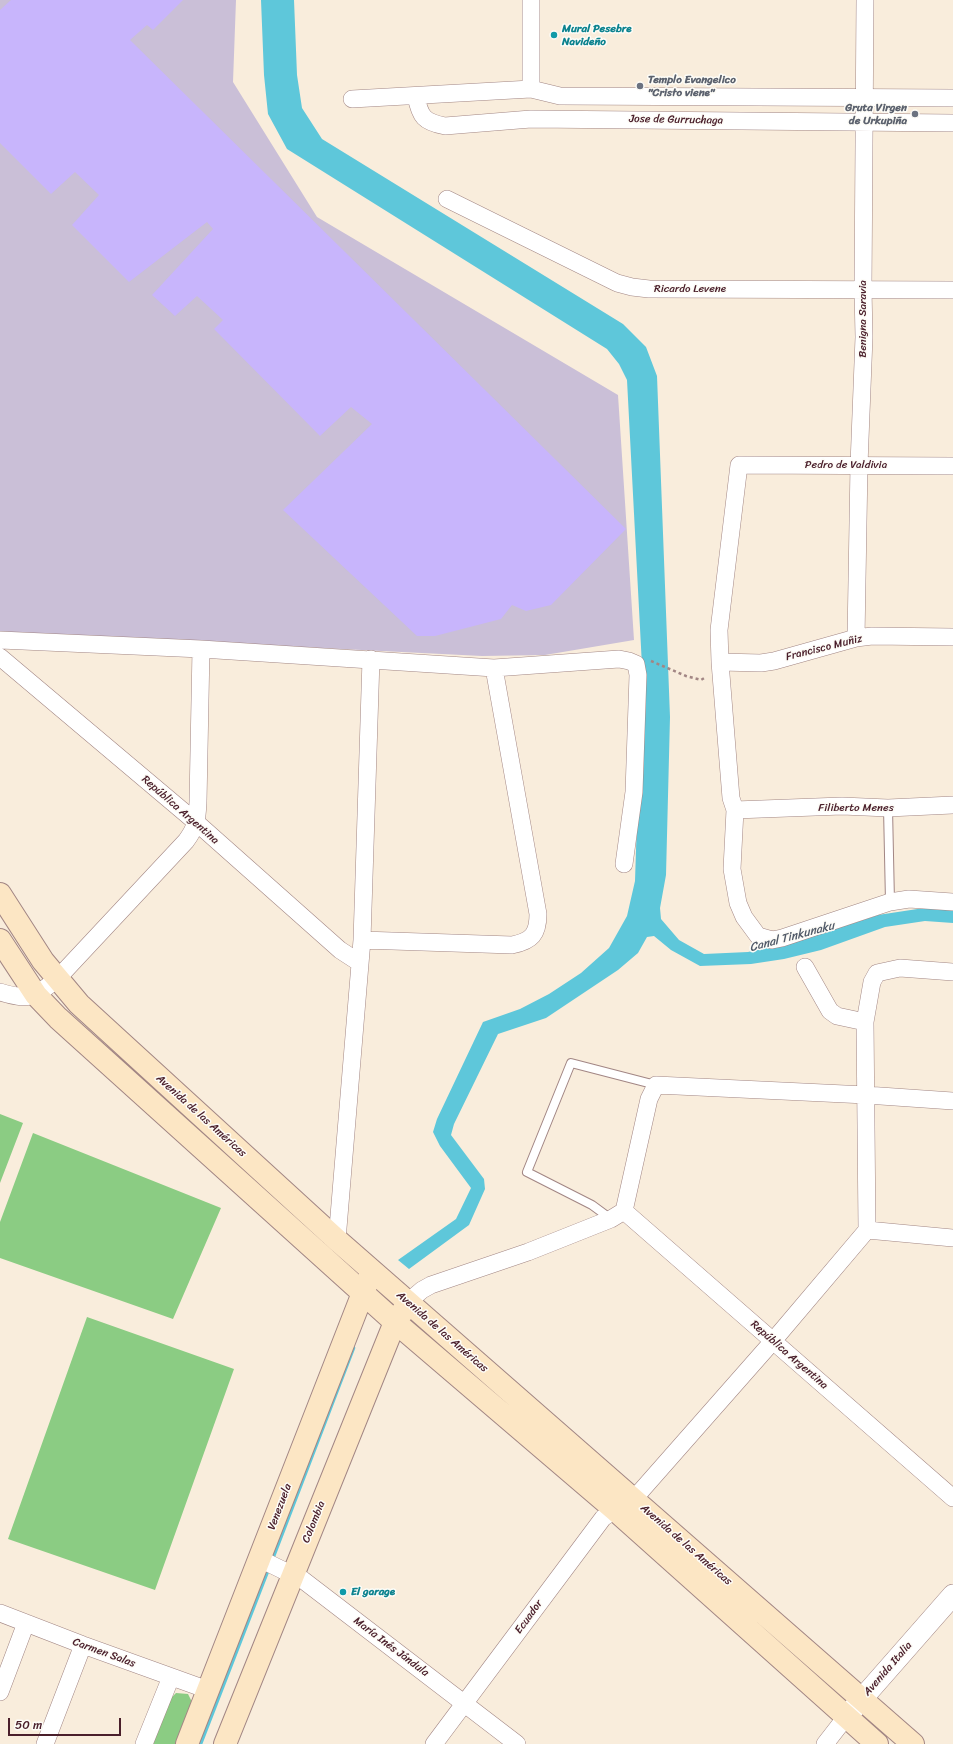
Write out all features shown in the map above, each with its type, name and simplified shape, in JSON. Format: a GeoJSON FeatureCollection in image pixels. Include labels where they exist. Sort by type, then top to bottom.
{"type":"FeatureCollection","features":[{"type":"Feature","properties":{"kind":"main road","name":"Avenida de las Américas"},"geometry":{"type":"LineString","coordinates":[[0,894],[43,961],[78,1004],[337,1240],[913,1744]]}},
{"type":"Feature","properties":{"kind":"main road","name":"Avenida de las Américas"},"geometry":{"type":"LineString","coordinates":[[0,940],[36,995],[63,1023],[395,1322],[614,1510],[877,1744]]}},
{"type":"Feature","properties":{"kind":"main road","name":"Venezuela"},"geometry":{"type":"LineString","coordinates":[[187,1744],[364,1294],[372,1270]]}},
{"type":"Feature","properties":{"kind":"main road","name":"Colombia"},"geometry":{"type":"LineString","coordinates":[[225,1744],[292,1574],[395,1322],[408,1302]]}},
{"type":"Feature","properties":{"kind":"street"},"geometry":{"type":"LineString","coordinates":[[531,0],[531,89]]}},
{"type":"Feature","properties":{"kind":"street","name":"Benigna Saravia"},"geometry":{"type":"LineString","coordinates":[[856,638],[859,465],[864,337],[863,289],[866,0]]}},
{"type":"Feature","properties":{"kind":"street","name":"Jose de Gurruchaga"},"geometry":{"type":"LineString","coordinates":[[352,99],[531,89],[560,96],[953,98]]}},
{"type":"Feature","properties":{"kind":"street","name":"Jose de Gurruchaga"},"geometry":{"type":"LineString","coordinates":[[416,96],[420,114],[426,120],[445,126],[531,119],[953,123]]}},
{"type":"Feature","properties":{"kind":"street","name":"Ricardo Levene"},"geometry":{"type":"LineString","coordinates":[[447,199],[617,283],[632,287],[650,289],[953,290]]}},
{"type":"Feature","properties":{"kind":"street","name":"Pedro de Valdivia"},"geometry":{"type":"LineString","coordinates":[[720,666],[719,630],[739,465],[953,466]]}},
{"type":"Feature","properties":{"kind":"street","name":"Francisco Muñiz"},"geometry":{"type":"LineString","coordinates":[[720,666],[774,661],[856,638],[872,636],[953,637]]}},
{"type":"Feature","properties":{"kind":"street"},"geometry":{"type":"LineString","coordinates":[[0,640],[201,649],[494,668],[619,659],[629,661],[636,664],[638,675],[634,792],[624,864]]}},
{"type":"Feature","properties":{"kind":"street"},"geometry":{"type":"LineString","coordinates":[[0,992],[18,998],[36,995],[57,979],[186,841],[196,823],[201,649]]}},
{"type":"Feature","properties":{"kind":"street","name":"República Argentina"},"geometry":{"type":"LineString","coordinates":[[0,657],[196,823],[340,950],[360,963]]}},
{"type":"Feature","properties":{"kind":"street"},"geometry":{"type":"LineString","coordinates":[[337,1240],[362,940],[371,659]]}},
{"type":"Feature","properties":{"kind":"street"},"geometry":{"type":"LineString","coordinates":[[720,666],[731,798],[735,810],[732,869],[738,903],[744,917],[758,936],[772,940],[782,938],[890,902],[909,899],[953,902]]}},
{"type":"Feature","properties":{"kind":"street"},"geometry":{"type":"LineString","coordinates":[[362,940],[512,945],[522,943],[534,935],[538,923],[538,914],[494,668]]}},
{"type":"Feature","properties":{"kind":"street","name":"Filiberto Menes"},"geometry":{"type":"LineString","coordinates":[[735,810],[842,806],[888,808],[953,805]]}},
{"type":"Feature","properties":{"kind":"street"},"geometry":{"type":"LineString","coordinates":[[805,967],[830,1011],[837,1016],[865,1022]]}},
{"type":"Feature","properties":{"kind":"street"},"geometry":{"type":"LineString","coordinates":[[953,972],[900,968],[877,973],[872,982],[865,1022],[867,1230],[953,1238]]}},
{"type":"Feature","properties":{"kind":"street"},"geometry":{"type":"LineString","coordinates":[[408,1302],[422,1290],[431,1285],[528,1252],[617,1215],[649,1099],[656,1085],[953,1100]]}},
{"type":"Feature","properties":{"kind":"street","name":"República Argentina"},"geometry":{"type":"LineString","coordinates":[[617,1215],[773,1341],[953,1498]]}},
{"type":"Feature","properties":{"kind":"street","name":"Ecuador"},"geometry":{"type":"LineString","coordinates":[[434,1744],[603,1518],[633,1499],[640,1492],[773,1341],[867,1230]]}},
{"type":"Feature","properties":{"kind":"street","name":"María Inés Jándula"},"geometry":{"type":"LineString","coordinates":[[260,1559],[292,1574],[517,1744]]}},
{"type":"Feature","properties":{"kind":"street","name":"Avenida Italia"},"geometry":{"type":"LineString","coordinates":[[825,1744],[846,1717],[953,1594]]}},
{"type":"Feature","properties":{"kind":"street","name":"Carmen Salas"},"geometry":{"type":"LineString","coordinates":[[0,1613],[208,1690]]}},
{"type":"Feature","properties":{"kind":"street"},"geometry":{"type":"LineString","coordinates":[[0,1692],[26,1623]]}},
{"type":"Feature","properties":{"kind":"street"},"geometry":{"type":"LineString","coordinates":[[45,1744],[83,1645]]}},
{"type":"Feature","properties":{"kind":"street"},"geometry":{"type":"LineString","coordinates":[[144,1744],[170,1677]]}},
{"type":"Feature","properties":{"kind":"lane"},"geometry":{"type":"LineString","coordinates":[[888,808],[890,902]]}},
{"type":"Feature","properties":{"kind":"lane"},"geometry":{"type":"LineString","coordinates":[[617,1215],[592,1205],[527,1172],[571,1063],[656,1085]]}},
{"type":"Feature","properties":{"kind":"path"},"geometry":{"type":"LineString","coordinates":[[650,660],[686,676],[701,680],[720,666]]}},
{"type":"Feature","properties":{"kind":"shaded area"},"geometry":{"type":"Polygon","coordinates":[[[0,0],[236,0],[233,82],[317,217],[618,395],[634,640],[545,655],[482,656],[0,632],[0,0]]]}},
{"type":"Feature","properties":{"kind":"green space"},"geometry":{"type":"Polygon","coordinates":[[[0,1114],[23,1123],[0,1183],[0,1114]]]}},
{"type":"Feature","properties":{"kind":"green space"},"geometry":{"type":"Polygon","coordinates":[[[33,1133],[221,1208],[173,1319],[0,1258],[0,1222],[33,1133]]]}},
{"type":"Feature","properties":{"kind":"green space"},"geometry":{"type":"Polygon","coordinates":[[[87,1317],[234,1369],[155,1590],[8,1539],[87,1317]]]}},
{"type":"Feature","properties":{"kind":"green space"},"geometry":{"type":"Polygon","coordinates":[[[176,1693],[188,1694],[192,1702],[178,1744],[153,1744],[170,1699],[176,1693]]]}},
{"type":"Feature","properties":{"kind":"water"},"geometry":{"type":"Polygon","coordinates":[[[261,0],[294,0],[297,75],[302,108],[322,139],[623,324],[646,347],[657,376],[670,717],[666,875],[660,908],[661,919],[679,940],[704,954],[748,952],[814,936],[878,915],[924,908],[953,910],[953,923],[925,921],[885,927],[821,950],[784,959],[751,964],[700,966],[671,950],[654,936],[647,937],[638,953],[618,970],[546,1018],[498,1034],[454,1124],[451,1135],[484,1179],[485,1189],[469,1225],[409,1269],[398,1260],[456,1219],[471,1188],[440,1146],[433,1132],[437,1119],[483,1022],[520,1009],[549,994],[581,973],[609,948],[627,916],[635,881],[642,666],[627,380],[619,364],[607,349],[287,149],[268,114],[264,75],[261,0]]]}},
{"type":"Feature","properties":{"kind":"building"},"geometry":{"type":"Polygon","coordinates":[[[11,0],[183,0],[153,30],[147,25],[130,40],[626,529],[551,605],[526,611],[512,605],[501,619],[435,636],[417,636],[283,510],[372,424],[351,407],[320,436],[214,329],[223,320],[197,296],[175,316],[152,295],[213,229],[207,222],[129,282],[72,225],[99,195],[75,172],[51,194],[0,143],[0,10],[11,0]]]}},
{"type":"Feature","properties":{"kind":"waterway"},"geometry":{"type":"LineString","coordinates":[[272,1559],[353,1348]]}},
{"type":"Feature","properties":{"kind":"waterway"},"geometry":{"type":"LineString","coordinates":[[200,1744],[268,1569]]}},
{"type":"Feature","properties":{"kind":"place","name":"Mural Pesebre Navideño"},"geometry":{"type":"Point","coordinates":[554,35]}},
{"type":"Feature","properties":{"kind":"place","name":"Templo Evangelico \"Cristo viene\""},"geometry":{"type":"Point","coordinates":[640,86]}},
{"type":"Feature","properties":{"kind":"place","name":"Gruta Virgen de Urkupiña"},"geometry":{"type":"Point","coordinates":[915,114]}},
{"type":"Feature","properties":{"kind":"place","name":"El garage"},"geometry":{"type":"Point","coordinates":[343,1592]}},
{"type":"Feature","properties":{"kind":"water label","name":"Canal Tinkunaku"},"geometry":{"type":"Point","coordinates":[792,937]}}]}
